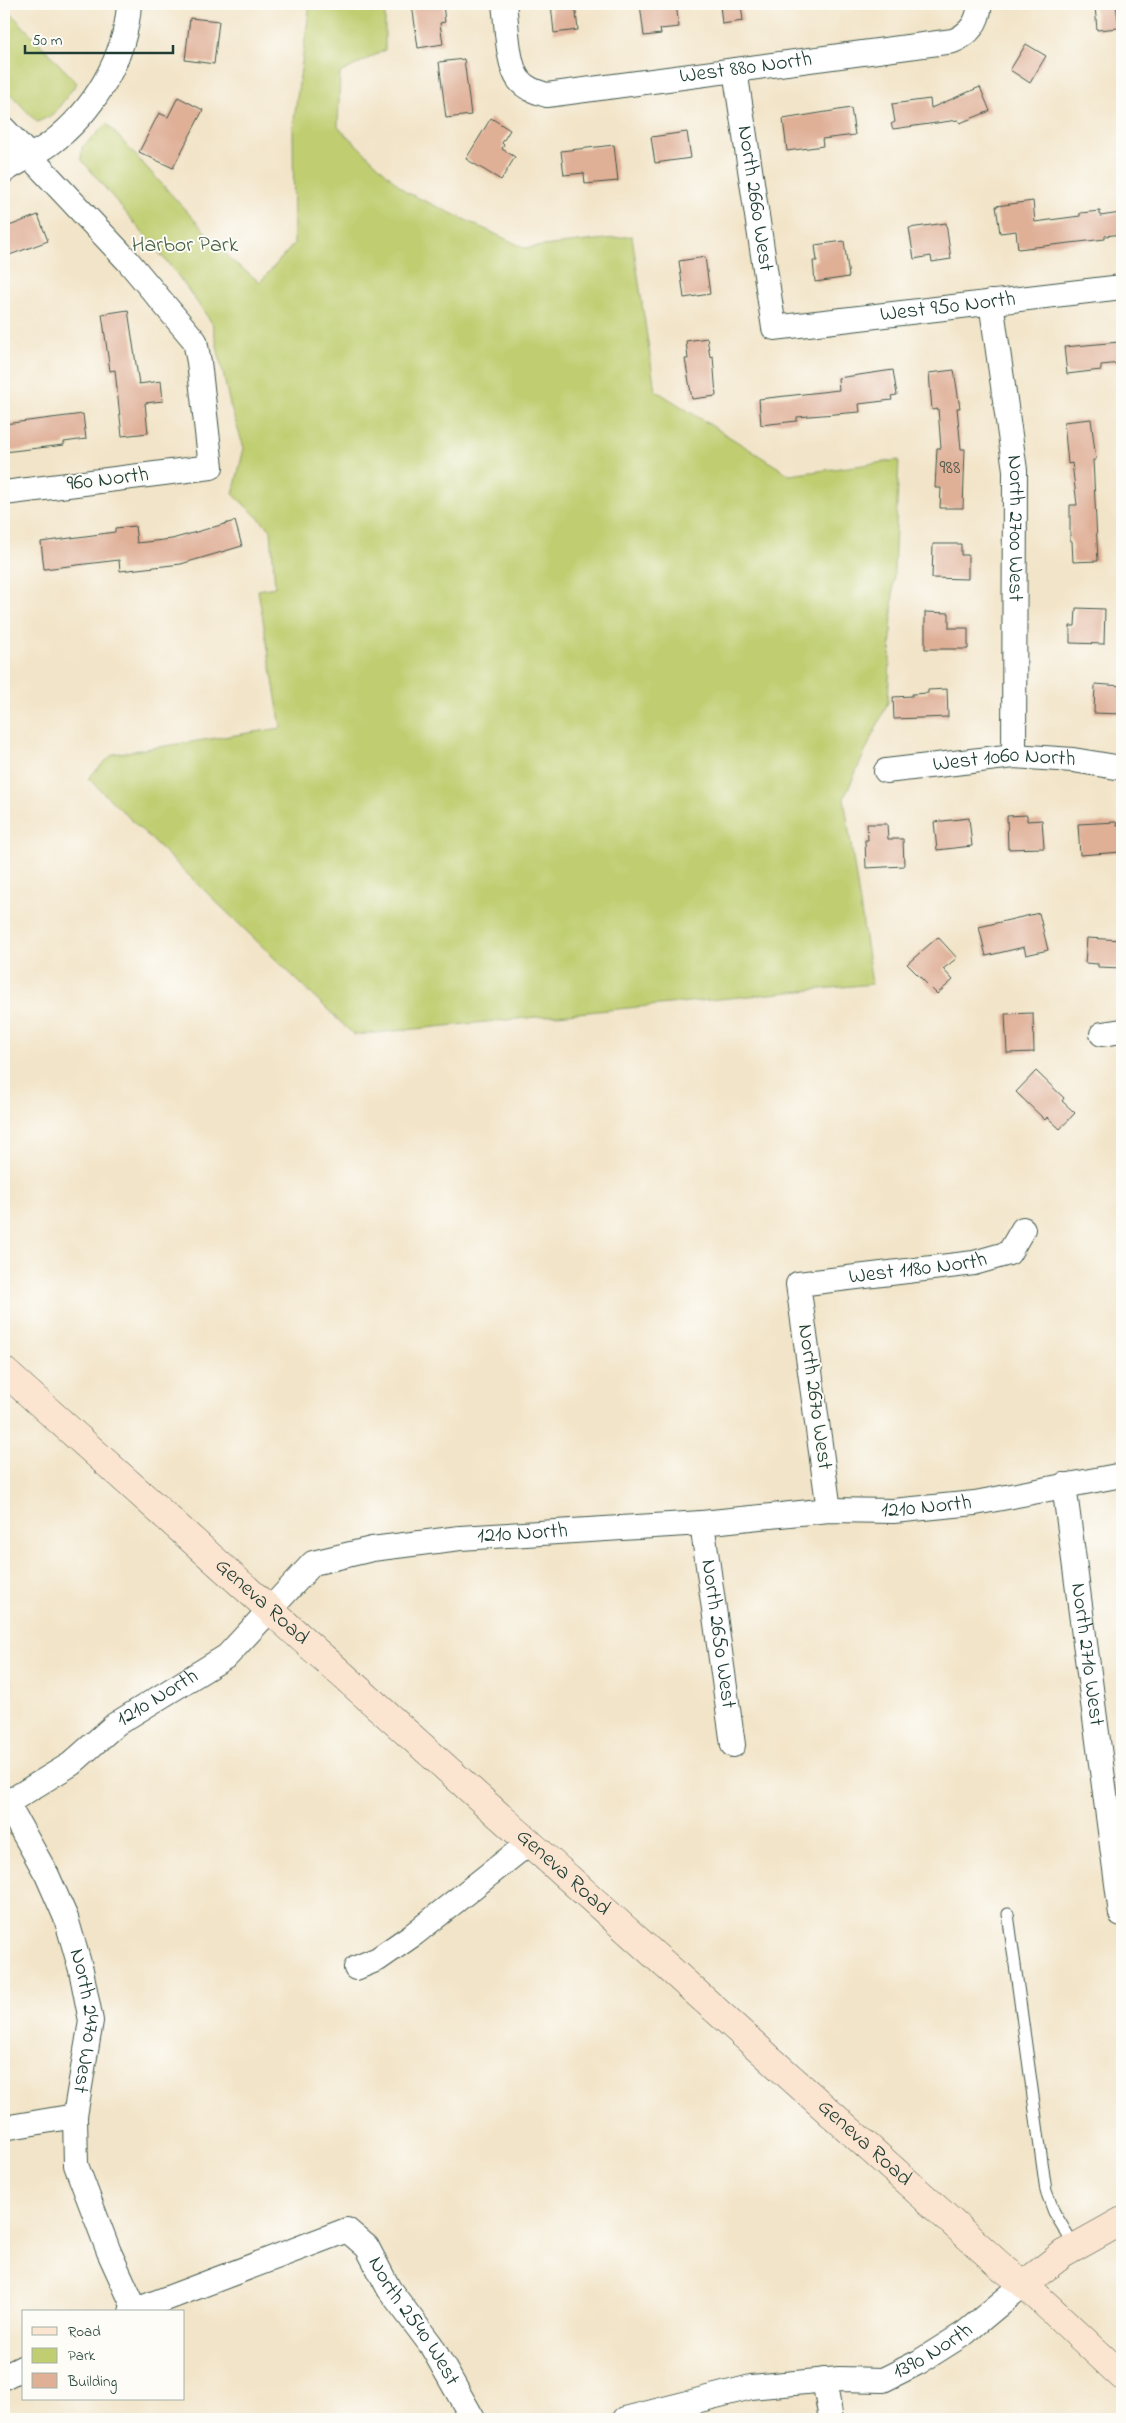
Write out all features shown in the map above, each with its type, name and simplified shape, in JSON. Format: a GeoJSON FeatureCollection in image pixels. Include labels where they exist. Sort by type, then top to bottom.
{"type":"FeatureCollection","features":[{"type":"Feature","properties":{"kind":"main road","name":"Geneva Road"},"geometry":{"type":"LineString","coordinates":[[4,1371],[1003,2268],[1024,2284],[1122,2376]]}},
{"type":"Feature","properties":{"kind":"main road","name":"1390 North"},"geometry":{"type":"LineString","coordinates":[[1024,2284],[1075,2247],[1122,2221]]}},
{"type":"Feature","properties":{"kind":"street"},"geometry":{"type":"LineString","coordinates":[[4,171],[52,142],[78,118],[94,98],[108,76],[120,46],[129,4]]}},
{"type":"Feature","properties":{"kind":"street","name":"West 880 North"},"geometry":{"type":"LineString","coordinates":[[504,4],[513,68],[523,84],[534,91],[547,95],[953,41],[969,32],[979,15],[980,4]]}},
{"type":"Feature","properties":{"kind":"street","name":"North 2660 West"},"geometry":{"type":"LineString","coordinates":[[735,70],[774,328]]}},
{"type":"Feature","properties":{"kind":"street"},"geometry":{"type":"LineString","coordinates":[[4,129],[28,156]]}},
{"type":"Feature","properties":{"kind":"street","name":"960 North"},"geometry":{"type":"LineString","coordinates":[[4,493],[211,467],[195,341],[127,260],[28,156]]}},
{"type":"Feature","properties":{"kind":"street","name":"West 950 North"},"geometry":{"type":"LineString","coordinates":[[774,328],[1122,287]]}},
{"type":"Feature","properties":{"kind":"street","name":"North 2700 West"},"geometry":{"type":"LineString","coordinates":[[991,302],[1015,470],[1014,756]]}},
{"type":"Feature","properties":{"kind":"street","name":"West 1060 North"},"geometry":{"type":"LineString","coordinates":[[886,771],[1014,756],[1073,760],[1122,768]]}},
{"type":"Feature","properties":{"kind":"street","name":"West 1180 North"},"geometry":{"type":"LineString","coordinates":[[798,1284],[974,1263],[1009,1253],[1024,1229]]}},
{"type":"Feature","properties":{"kind":"street","name":"North 2670 West"},"geometry":{"type":"LineString","coordinates":[[798,1284],[829,1510]]}},
{"type":"Feature","properties":{"kind":"street","name":"1210 North"},"geometry":{"type":"LineString","coordinates":[[6,1801],[71,1764],[116,1724],[227,1656],[313,1563],[372,1549],[460,1538],[702,1523],[829,1510],[893,1511],[975,1503],[1122,1475]]}},
{"type":"Feature","properties":{"kind":"street","name":"North 2710 West"},"geometry":{"type":"LineString","coordinates":[[1064,1485],[1122,1914]]}},
{"type":"Feature","properties":{"kind":"street","name":"North 2650 West"},"geometry":{"type":"LineString","coordinates":[[702,1523],[733,1745]]}},
{"type":"Feature","properties":{"kind":"street","name":"North 2470 West"},"geometry":{"type":"LineString","coordinates":[[6,1801],[47,1875],[66,1918],[81,1970],[91,2021],[75,2116],[76,2165],[133,2310]]}},
{"type":"Feature","properties":{"kind":"street"},"geometry":{"type":"LineString","coordinates":[[356,1968],[378,1959],[414,1934],[530,1842]]}},
{"type":"Feature","properties":{"kind":"street"},"geometry":{"type":"LineString","coordinates":[[4,2128],[75,2116]]}},
{"type":"Feature","properties":{"kind":"street","name":"North 2540 West"},"geometry":{"type":"LineString","coordinates":[[136,2310],[347,2230],[367,2247],[389,2289],[431,2345],[473,2419]]}},
{"type":"Feature","properties":{"kind":"street","name":"1390 North"},"geometry":{"type":"LineString","coordinates":[[625,2419],[751,2387],[824,2380],[883,2380],[912,2366],[965,2333],[1024,2284]]}},
{"type":"Feature","properties":{"kind":"street"},"geometry":{"type":"LineString","coordinates":[[4,2377],[22,2368]]}},
{"type":"Feature","properties":{"kind":"street"},"geometry":{"type":"LineString","coordinates":[[824,2380],[831,2419]]}},
{"type":"Feature","properties":{"kind":"lane"},"geometry":{"type":"LineString","coordinates":[[1008,1914],[1046,2191],[1054,2212],[1075,2247]]}},
{"type":"Feature","properties":{"kind":"green space","name":"Harbor Park"},"geometry":{"type":"Polygon","coordinates":[[[310,4],[385,4],[385,50],[340,73],[338,127],[406,192],[525,248],[632,236],[655,390],[790,475],[899,460],[888,702],[844,798],[872,984],[354,1035],[88,778],[113,754],[281,728],[258,590],[275,587],[271,530],[233,494],[244,448],[230,405],[212,323],[176,273],[81,159],[82,147],[107,124],[232,261],[260,282],[294,244],[293,127],[310,4]]]}},
{"type":"Feature","properties":{"kind":"green space"},"geometry":{"type":"Polygon","coordinates":[[[4,6],[77,83],[53,115],[37,122],[4,87],[4,6]]]}},
{"type":"Feature","properties":{"kind":"building"},"geometry":{"type":"Polygon","coordinates":[[[412,4],[443,4],[445,22],[440,23],[443,44],[418,48],[412,4]]]}},
{"type":"Feature","properties":{"kind":"building"},"geometry":{"type":"Polygon","coordinates":[[[551,4],[575,4],[578,30],[554,33],[551,4]]]}},
{"type":"Feature","properties":{"kind":"building"},"geometry":{"type":"Polygon","coordinates":[[[640,4],[676,4],[679,27],[660,29],[661,34],[644,36],[640,4]]]}},
{"type":"Feature","properties":{"kind":"building"},"geometry":{"type":"Polygon","coordinates":[[[720,4],[741,4],[743,21],[722,24],[720,4]]]}},
{"type":"Feature","properties":{"kind":"building"},"geometry":{"type":"Polygon","coordinates":[[[1116,4],[1119,28],[1097,30],[1095,6],[1116,4]]]}},
{"type":"Feature","properties":{"kind":"building"},"geometry":{"type":"Polygon","coordinates":[[[190,18],[219,21],[214,64],[185,60],[190,18]]]}},
{"type":"Feature","properties":{"kind":"building"},"geometry":{"type":"Polygon","coordinates":[[[1026,44],[1046,56],[1030,83],[1010,70],[1026,44]]]}},
{"type":"Feature","properties":{"kind":"building"},"geometry":{"type":"Polygon","coordinates":[[[464,59],[471,115],[446,118],[439,62],[464,59]]]}},
{"type":"Feature","properties":{"kind":"building"},"geometry":{"type":"Polygon","coordinates":[[[980,87],[990,111],[960,123],[958,120],[893,129],[891,124],[895,122],[892,104],[930,99],[931,108],[980,87]]]}},
{"type":"Feature","properties":{"kind":"building"},"geometry":{"type":"Polygon","coordinates":[[[178,97],[203,110],[173,168],[139,152],[159,113],[168,117],[178,97]]]}},
{"type":"Feature","properties":{"kind":"building"},"geometry":{"type":"Polygon","coordinates":[[[851,108],[855,135],[822,139],[823,146],[787,151],[783,119],[851,108]]]}},
{"type":"Feature","properties":{"kind":"building"},"geometry":{"type":"Polygon","coordinates":[[[491,118],[510,130],[502,143],[504,145],[502,149],[515,157],[501,180],[466,159],[491,118]]]}},
{"type":"Feature","properties":{"kind":"building"},"geometry":{"type":"Polygon","coordinates":[[[687,132],[691,158],[655,163],[651,137],[687,132]]]}},
{"type":"Feature","properties":{"kind":"building"},"geometry":{"type":"Polygon","coordinates":[[[614,145],[618,181],[585,184],[584,173],[564,175],[561,151],[614,145]]]}},
{"type":"Feature","properties":{"kind":"building"},"geometry":{"type":"Polygon","coordinates":[[[1033,201],[1035,222],[1080,216],[1080,213],[1100,211],[1100,216],[1121,213],[1122,234],[1105,236],[1105,239],[1018,249],[1016,231],[1000,233],[996,206],[1033,201]]]}},
{"type":"Feature","properties":{"kind":"building"},"geometry":{"type":"Polygon","coordinates":[[[38,215],[48,241],[4,257],[4,228],[38,215]]]}},
{"type":"Feature","properties":{"kind":"building"},"geometry":{"type":"Polygon","coordinates":[[[946,223],[951,259],[932,262],[931,256],[914,259],[909,228],[946,223]]]}},
{"type":"Feature","properties":{"kind":"building"},"geometry":{"type":"Polygon","coordinates":[[[844,241],[849,277],[815,282],[813,261],[817,261],[815,245],[844,241]]]}},
{"type":"Feature","properties":{"kind":"building"},"geometry":{"type":"Polygon","coordinates":[[[705,257],[710,294],[684,298],[679,261],[705,257]]]}},
{"type":"Feature","properties":{"kind":"building"},"geometry":{"type":"Polygon","coordinates":[[[128,310],[139,384],[161,381],[163,401],[145,403],[148,433],[122,436],[115,370],[110,371],[102,314],[128,310]]]}},
{"type":"Feature","properties":{"kind":"building"},"geometry":{"type":"Polygon","coordinates":[[[707,338],[710,357],[713,356],[716,396],[692,399],[685,359],[688,359],[686,341],[707,338]]]}},
{"type":"Feature","properties":{"kind":"building"},"geometry":{"type":"Polygon","coordinates":[[[1119,342],[1121,363],[1101,365],[1101,370],[1067,374],[1064,347],[1119,342]]]}},
{"type":"Feature","properties":{"kind":"building"},"geometry":{"type":"Polygon","coordinates":[[[893,370],[897,395],[891,396],[892,400],[859,404],[860,412],[797,417],[797,421],[761,425],[759,399],[839,390],[838,378],[893,370]]]}},
{"type":"Feature","properties":{"kind":"building"},"geometry":{"type":"Polygon","coordinates":[[[954,370],[960,408],[957,408],[961,449],[965,449],[963,508],[940,508],[941,488],[935,488],[937,448],[941,448],[938,409],[932,410],[929,373],[954,370]]]}},
{"type":"Feature","properties":{"kind":"building"},"geometry":{"type":"Polygon","coordinates":[[[83,414],[86,439],[64,442],[64,445],[4,452],[4,424],[83,414]]]}},
{"type":"Feature","properties":{"kind":"building"},"geometry":{"type":"Polygon","coordinates":[[[1091,419],[1096,460],[1093,460],[1098,561],[1073,562],[1072,541],[1070,541],[1070,505],[1077,505],[1072,463],[1068,464],[1064,422],[1091,419]]]}},
{"type":"Feature","properties":{"kind":"building"},"geometry":{"type":"Polygon","coordinates":[[[235,521],[242,546],[181,564],[120,571],[119,560],[44,569],[41,542],[115,532],[115,528],[135,526],[137,543],[172,539],[235,521]]]}},
{"type":"Feature","properties":{"kind":"building"},"geometry":{"type":"Polygon","coordinates":[[[933,544],[961,544],[961,555],[968,555],[968,579],[932,578],[933,544]]]}},
{"type":"Feature","properties":{"kind":"building"},"geometry":{"type":"Polygon","coordinates":[[[1076,608],[1105,609],[1104,644],[1070,643],[1070,626],[1075,626],[1076,608]]]}},
{"type":"Feature","properties":{"kind":"building"},"geometry":{"type":"Polygon","coordinates":[[[925,612],[949,613],[949,628],[968,628],[968,649],[925,649],[925,612]]]}},
{"type":"Feature","properties":{"kind":"building"},"geometry":{"type":"Polygon","coordinates":[[[1095,684],[1122,686],[1122,714],[1094,713],[1095,684]]]}},
{"type":"Feature","properties":{"kind":"building"},"geometry":{"type":"Polygon","coordinates":[[[947,689],[948,717],[894,719],[893,697],[928,693],[928,690],[947,689]]]}},
{"type":"Feature","properties":{"kind":"building"},"geometry":{"type":"Polygon","coordinates":[[[1027,815],[1027,821],[1042,820],[1044,848],[1008,849],[1007,816],[1027,815]]]}},
{"type":"Feature","properties":{"kind":"building"},"geometry":{"type":"Polygon","coordinates":[[[969,818],[972,846],[937,850],[934,822],[969,818]]]}},
{"type":"Feature","properties":{"kind":"building"},"geometry":{"type":"Polygon","coordinates":[[[1116,822],[1117,825],[1122,824],[1122,852],[1080,855],[1078,824],[1116,822]]]}},
{"type":"Feature","properties":{"kind":"building"},"geometry":{"type":"Polygon","coordinates":[[[867,824],[887,824],[888,839],[903,839],[904,866],[866,868],[865,840],[868,840],[867,824]]]}},
{"type":"Feature","properties":{"kind":"building"},"geometry":{"type":"Polygon","coordinates":[[[1039,913],[1048,950],[1026,955],[1024,947],[986,956],[979,927],[1039,913]]]}},
{"type":"Feature","properties":{"kind":"building"},"geometry":{"type":"Polygon","coordinates":[[[938,937],[957,958],[943,969],[953,980],[937,994],[907,964],[938,937]]]}},
{"type":"Feature","properties":{"kind":"building"},"geometry":{"type":"Polygon","coordinates":[[[1087,938],[1122,940],[1122,968],[1098,967],[1098,964],[1085,963],[1087,938]]]}},
{"type":"Feature","properties":{"kind":"building"},"geometry":{"type":"Polygon","coordinates":[[[1033,1013],[1034,1052],[1007,1053],[1005,1014],[1033,1013]]]}},
{"type":"Feature","properties":{"kind":"building"},"geometry":{"type":"Polygon","coordinates":[[[1036,1071],[1064,1098],[1062,1101],[1075,1113],[1060,1129],[1047,1117],[1045,1120],[1016,1092],[1036,1071]]]}}]}
